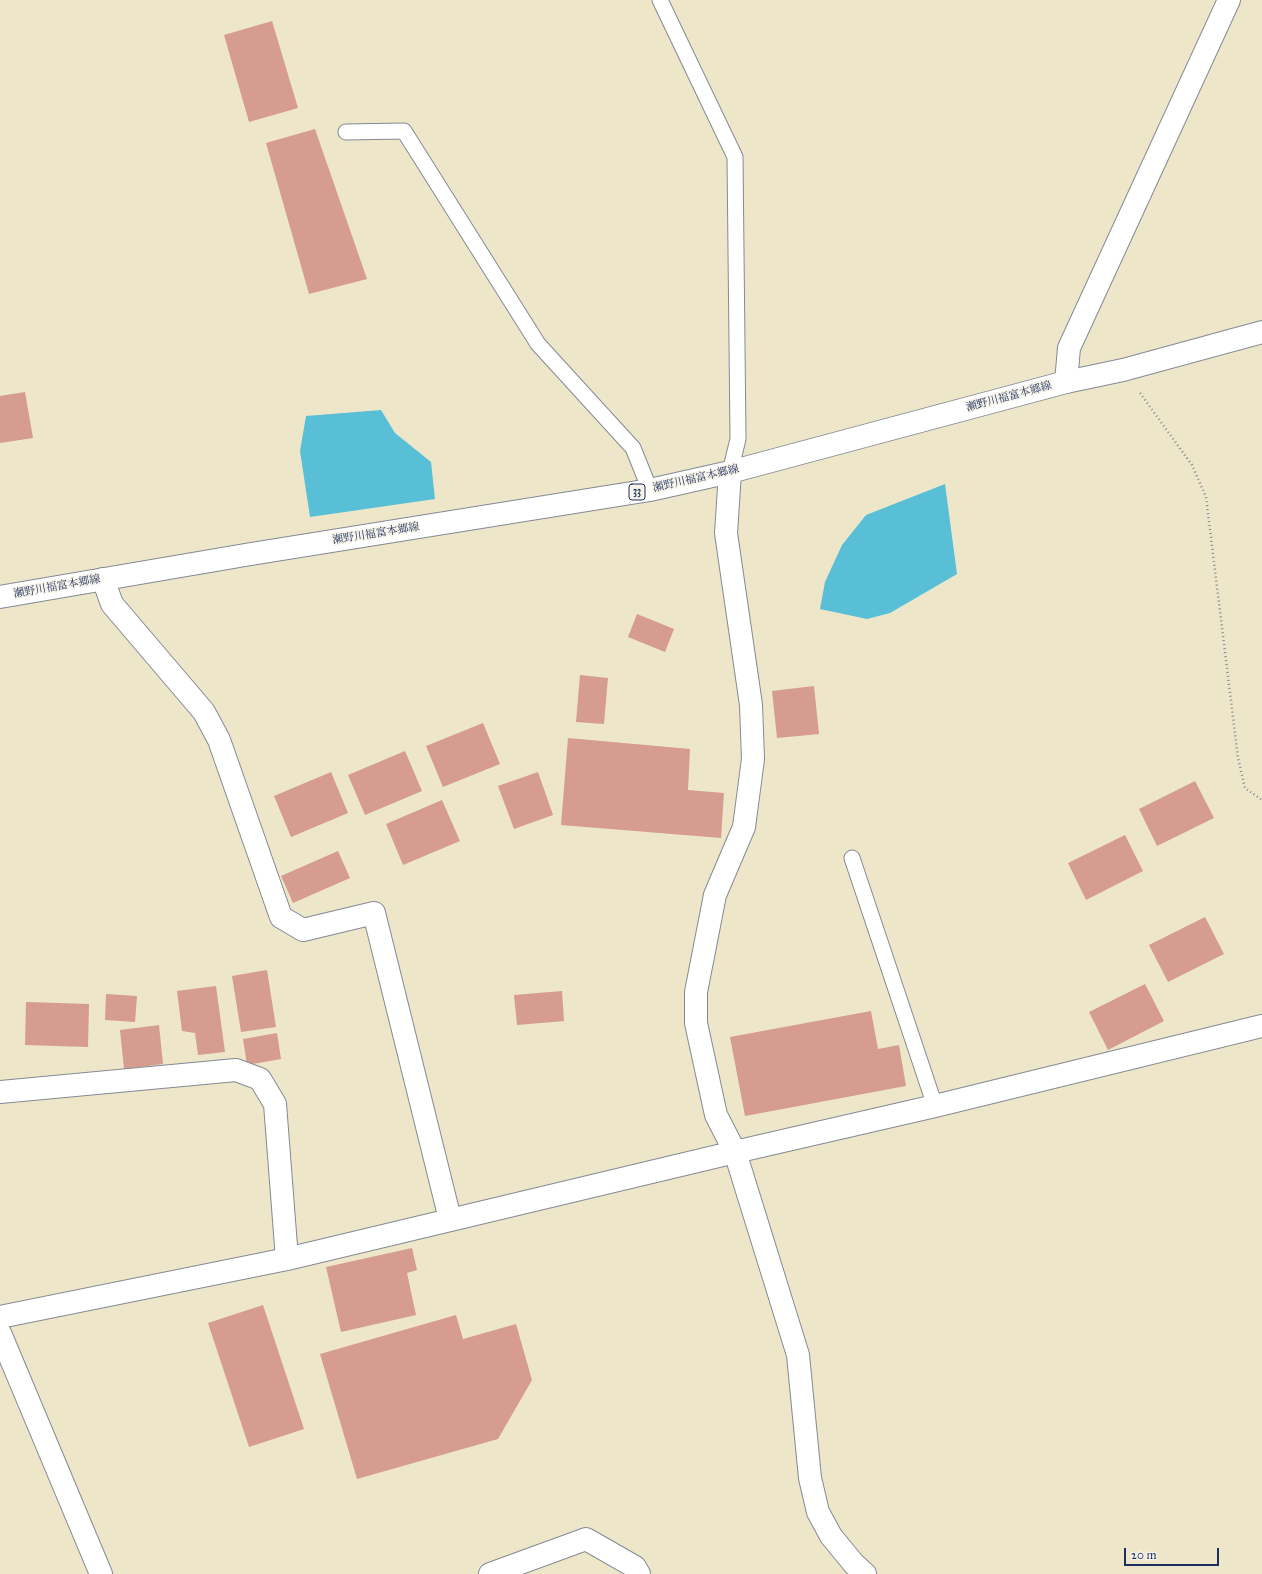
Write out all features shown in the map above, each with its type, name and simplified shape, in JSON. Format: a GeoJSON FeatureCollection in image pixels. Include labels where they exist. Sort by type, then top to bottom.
{"type":"FeatureCollection","features":[{"type":"Feature","properties":{"kind":"street"},"geometry":{"type":"LineString","coordinates":[[1066,382],[1069,348],[1228,0]]}},
{"type":"Feature","properties":{"kind":"street","name":"瀬野川福富本郷線"},"geometry":{"type":"LineString","coordinates":[[0,597],[251,554],[650,490],[730,472],[1066,382],[1123,370],[1262,332]]}},
{"type":"Feature","properties":{"kind":"street"},"geometry":{"type":"LineString","coordinates":[[730,472],[726,533],[751,705],[753,759],[744,827],[714,894],[696,992],[696,1023],[716,1115],[735,1152],[798,1355],[810,1478],[818,1512],[831,1536],[854,1564],[865,1574]]}},
{"type":"Feature","properties":{"kind":"street"},"geometry":{"type":"LineString","coordinates":[[103,579],[112,604],[204,712],[219,740],[281,917],[303,930],[374,913],[450,1219]]}},
{"type":"Feature","properties":{"kind":"street"},"geometry":{"type":"LineString","coordinates":[[0,1317],[287,1259],[450,1219],[935,1106],[1262,1026]]}},
{"type":"Feature","properties":{"kind":"street"},"geometry":{"type":"LineString","coordinates":[[0,1092],[236,1070],[260,1079],[276,1104],[287,1259]]}},
{"type":"Feature","properties":{"kind":"street"},"geometry":{"type":"LineString","coordinates":[[0,1333],[101,1574]]}},
{"type":"Feature","properties":{"kind":"street"},"geometry":{"type":"LineString","coordinates":[[490,1574],[586,1539],[635,1567],[639,1574]]}},
{"type":"Feature","properties":{"kind":"lane"},"geometry":{"type":"LineString","coordinates":[[660,0],[735,157],[738,438],[730,472]]}},
{"type":"Feature","properties":{"kind":"lane"},"geometry":{"type":"LineString","coordinates":[[346,132],[404,131],[538,344],[633,448],[650,490]]}},
{"type":"Feature","properties":{"kind":"lane"},"geometry":{"type":"LineString","coordinates":[[852,858],[935,1106]]}},
{"type":"Feature","properties":{"kind":"path"},"geometry":{"type":"LineString","coordinates":[[1123,370],[1192,465],[1206,497],[1238,758],[1245,788],[1262,800]]}},
{"type":"Feature","properties":{"kind":"water"},"geometry":{"type":"Polygon","coordinates":[[[381,410],[395,433],[431,462],[435,499],[310,517],[300,451],[306,416],[381,410]]]}},
{"type":"Feature","properties":{"kind":"water"},"geometry":{"type":"Polygon","coordinates":[[[945,484],[957,574],[890,613],[867,619],[820,609],[825,582],[842,545],[866,515],[945,484]]]}},
{"type":"Feature","properties":{"kind":"building"},"geometry":{"type":"Polygon","coordinates":[[[272,21],[298,108],[249,122],[224,35],[272,21]]]}},
{"type":"Feature","properties":{"kind":"building"},"geometry":{"type":"Polygon","coordinates":[[[315,129],[367,279],[309,294],[266,143],[315,129]]]}},
{"type":"Feature","properties":{"kind":"building"},"geometry":{"type":"Polygon","coordinates":[[[25,392],[33,438],[0,443],[0,396],[25,392]]]}},
{"type":"Feature","properties":{"kind":"building"},"geometry":{"type":"Polygon","coordinates":[[[637,614],[674,629],[665,652],[628,637],[637,614]]]}},
{"type":"Feature","properties":{"kind":"building"},"geometry":{"type":"Polygon","coordinates":[[[580,675],[608,678],[604,724],[576,722],[580,675]]]}},
{"type":"Feature","properties":{"kind":"building"},"geometry":{"type":"Polygon","coordinates":[[[814,686],[819,734],[777,738],[772,691],[814,686]]]}},
{"type":"Feature","properties":{"kind":"building"},"geometry":{"type":"Polygon","coordinates":[[[483,723],[500,764],[443,787],[426,746],[483,723]]]}},
{"type":"Feature","properties":{"kind":"building"},"geometry":{"type":"Polygon","coordinates":[[[568,738],[690,749],[688,790],[724,793],[721,838],[561,825],[568,738]]]}},
{"type":"Feature","properties":{"kind":"building"},"geometry":{"type":"Polygon","coordinates":[[[405,751],[422,791],[365,815],[348,775],[405,751]]]}},
{"type":"Feature","properties":{"kind":"building"},"geometry":{"type":"Polygon","coordinates":[[[331,772],[348,813],[291,837],[274,796],[331,772]]]}},
{"type":"Feature","properties":{"kind":"building"},"geometry":{"type":"Polygon","coordinates":[[[538,772],[553,815],[514,829],[498,786],[538,772]]]}},
{"type":"Feature","properties":{"kind":"building"},"geometry":{"type":"Polygon","coordinates":[[[1195,781],[1214,818],[1157,846],[1139,809],[1195,781]]]}},
{"type":"Feature","properties":{"kind":"building"},"geometry":{"type":"Polygon","coordinates":[[[442,800],[460,841],[403,865],[386,824],[442,800]]]}},
{"type":"Feature","properties":{"kind":"building"},"geometry":{"type":"Polygon","coordinates":[[[1125,835],[1143,871],[1086,900],[1068,863],[1125,835]]]}},
{"type":"Feature","properties":{"kind":"building"},"geometry":{"type":"Polygon","coordinates":[[[338,851],[350,878],[293,903],[281,876],[338,851]]]}},
{"type":"Feature","properties":{"kind":"building"},"geometry":{"type":"Polygon","coordinates":[[[1205,917],[1224,954],[1168,982],[1149,945],[1205,917]]]}},
{"type":"Feature","properties":{"kind":"building"},"geometry":{"type":"Polygon","coordinates":[[[267,970],[276,1027],[241,1032],[232,976],[267,970]]]}},
{"type":"Feature","properties":{"kind":"building"},"geometry":{"type":"Polygon","coordinates":[[[1145,984],[1164,1021],[1108,1050],[1089,1012],[1145,984]]]}},
{"type":"Feature","properties":{"kind":"building"},"geometry":{"type":"Polygon","coordinates":[[[216,986],[225,1052],[198,1055],[195,1033],[182,1031],[177,991],[216,986]]]}},
{"type":"Feature","properties":{"kind":"building"},"geometry":{"type":"Polygon","coordinates":[[[562,991],[564,1021],[517,1025],[514,995],[562,991]]]}},
{"type":"Feature","properties":{"kind":"building"},"geometry":{"type":"Polygon","coordinates":[[[106,994],[137,996],[135,1022],[105,1020],[106,994]]]}},
{"type":"Feature","properties":{"kind":"building"},"geometry":{"type":"Polygon","coordinates":[[[26,1002],[89,1004],[88,1047],[25,1045],[26,1002]]]}},
{"type":"Feature","properties":{"kind":"building"},"geometry":{"type":"Polygon","coordinates":[[[871,1011],[878,1049],[899,1045],[906,1086],[745,1116],[730,1037],[871,1011]]]}},
{"type":"Feature","properties":{"kind":"building"},"geometry":{"type":"Polygon","coordinates":[[[159,1025],[163,1064],[124,1069],[120,1030],[159,1025]]]}},
{"type":"Feature","properties":{"kind":"building"},"geometry":{"type":"Polygon","coordinates":[[[277,1033],[281,1059],[247,1065],[243,1039],[277,1033]]]}},
{"type":"Feature","properties":{"kind":"building"},"geometry":{"type":"Polygon","coordinates":[[[412,1248],[417,1270],[407,1273],[416,1315],[341,1332],[326,1267],[412,1248]]]}},
{"type":"Feature","properties":{"kind":"building"},"geometry":{"type":"Polygon","coordinates":[[[263,1305],[304,1429],[249,1447],[208,1323],[263,1305]]]}},
{"type":"Feature","properties":{"kind":"building"},"geometry":{"type":"Polygon","coordinates":[[[456,1315],[463,1339],[516,1324],[532,1380],[498,1439],[357,1479],[320,1354],[456,1315]]]}}]}
